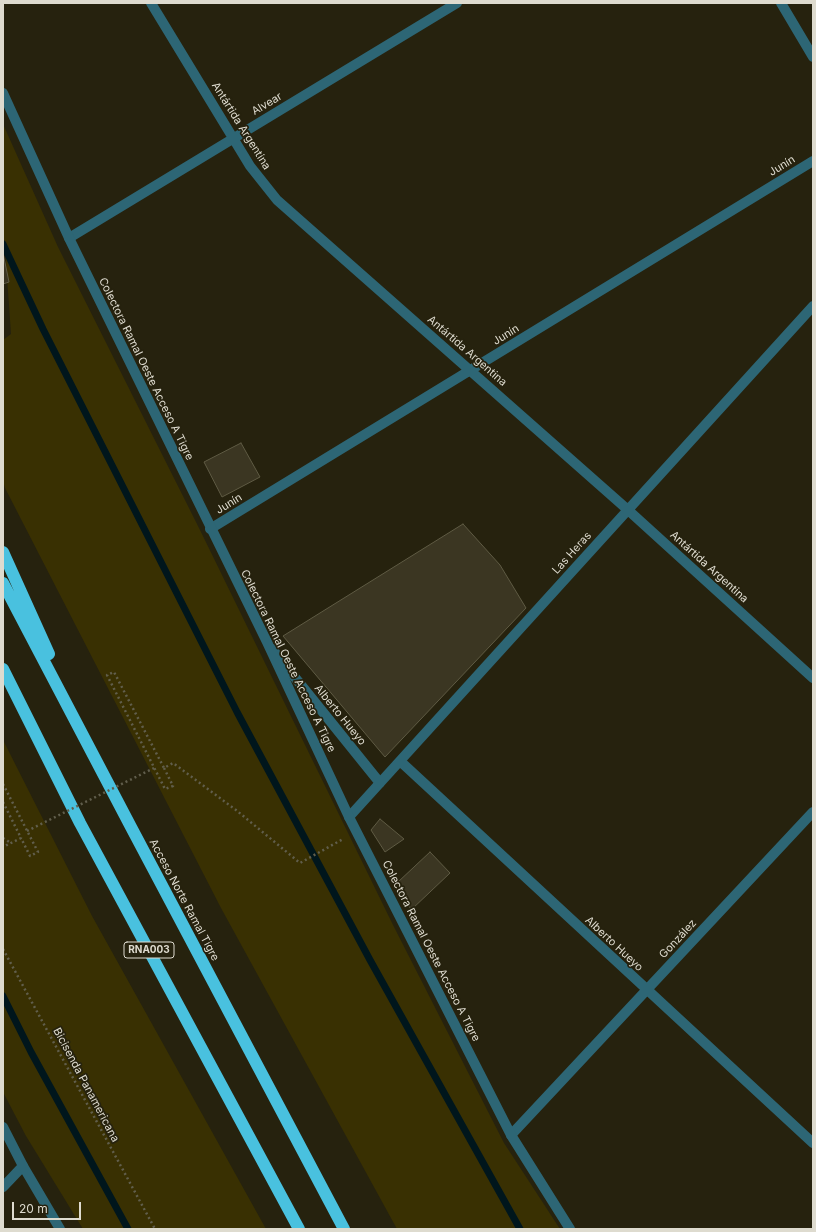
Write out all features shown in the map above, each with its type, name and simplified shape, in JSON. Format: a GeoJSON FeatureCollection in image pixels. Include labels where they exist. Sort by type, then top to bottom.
{"type":"FeatureCollection","features":[{"type":"Feature","properties":{"kind":"highway"},"geometry":{"type":"LineString","coordinates":[[3,552],[102,770]]}},
{"type":"Feature","properties":{"kind":"highway","name":"Acceso Norte Ramal Tigre"},"geometry":{"type":"LineString","coordinates":[[3,583],[344,1229]]}},
{"type":"Feature","properties":{"kind":"highway","name":"RNA003"},"geometry":{"type":"LineString","coordinates":[[3,669],[80,823],[299,1229]]}},
{"type":"Feature","properties":{"kind":"street","name":"Antártida Argentina"},"geometry":{"type":"LineString","coordinates":[[151,3],[250,166],[277,200],[628,510],[813,678]]}},
{"type":"Feature","properties":{"kind":"street","name":"Alvear"},"geometry":{"type":"LineString","coordinates":[[69,238],[457,3]]}},
{"type":"Feature","properties":{"kind":"street"},"geometry":{"type":"LineString","coordinates":[[781,3],[813,57]]}},
{"type":"Feature","properties":{"kind":"street","name":"Colectora Ramal Oeste Acceso A Tigre"},"geometry":{"type":"LineString","coordinates":[[3,93],[69,238],[210,529],[267,642],[349,817],[511,1135],[570,1229]]}},
{"type":"Feature","properties":{"kind":"street","name":"Junín"},"geometry":{"type":"LineString","coordinates":[[210,529],[813,161]]}},
{"type":"Feature","properties":{"kind":"street","name":"Las Heras"},"geometry":{"type":"LineString","coordinates":[[349,817],[813,306]]}},
{"type":"Feature","properties":{"kind":"street","name":"Alberto Hueyo"},"geometry":{"type":"LineString","coordinates":[[267,642],[380,783]]}},
{"type":"Feature","properties":{"kind":"street","name":"Alberto Hueyo"},"geometry":{"type":"LineString","coordinates":[[400,761],[813,1143]]}},
{"type":"Feature","properties":{"kind":"street","name":"González"},"geometry":{"type":"LineString","coordinates":[[511,1135],[813,812]]}},
{"type":"Feature","properties":{"kind":"street"},"geometry":{"type":"LineString","coordinates":[[3,1127],[23,1166],[60,1229]]}},
{"type":"Feature","properties":{"kind":"street"},"geometry":{"type":"LineString","coordinates":[[3,1187],[23,1166]]}},
{"type":"Feature","properties":{"kind":"path"},"geometry":{"type":"LineString","coordinates":[[114,672],[164,768],[172,786],[165,789],[107,675],[114,672]]}},
{"type":"Feature","properties":{"kind":"path"},"geometry":{"type":"LineString","coordinates":[[164,768],[173,763],[236,810],[300,863],[356,831]]}},
{"type":"Feature","properties":{"kind":"path"},"geometry":{"type":"LineString","coordinates":[[27,831],[154,768]]}},
{"type":"Feature","properties":{"kind":"path"},"geometry":{"type":"LineString","coordinates":[[3,784],[38,852],[30,856],[3,802]]}},
{"type":"Feature","properties":{"kind":"path"},"geometry":{"type":"LineString","coordinates":[[3,838],[11,843]]}},
{"type":"Feature","properties":{"kind":"path"},"geometry":{"type":"LineString","coordinates":[[3,847],[21,838]]}},
{"type":"Feature","properties":{"kind":"path","name":"Bicisenda Panamericana"},"geometry":{"type":"LineString","coordinates":[[3,949],[155,1229]]}},
{"type":"Feature","properties":{"kind":"shaded area"},"geometry":{"type":"Polygon","coordinates":[[[3,124],[58,247],[200,530],[393,925],[504,1143],[560,1229],[397,1229],[221,908],[5,488],[3,481],[3,340],[11,334],[5,248],[3,244],[3,124]]]}},
{"type":"Feature","properties":{"kind":"shaded area"},"geometry":{"type":"Polygon","coordinates":[[[3,740],[92,916],[266,1229],[83,1229],[26,1136],[3,1092],[3,740]]]}},
{"type":"Feature","properties":{"kind":"building"},"geometry":{"type":"Polygon","coordinates":[[[3,253],[9,282],[3,284],[3,253]]]}},
{"type":"Feature","properties":{"kind":"building"},"geometry":{"type":"Polygon","coordinates":[[[241,443],[260,477],[222,497],[204,462],[241,443]]]}},
{"type":"Feature","properties":{"kind":"building"},"geometry":{"type":"Polygon","coordinates":[[[463,524],[500,565],[526,608],[385,757],[283,636],[463,524]]]}},
{"type":"Feature","properties":{"kind":"building"},"geometry":{"type":"Polygon","coordinates":[[[380,819],[404,839],[385,852],[371,830],[380,819]]]}},
{"type":"Feature","properties":{"kind":"building"},"geometry":{"type":"Polygon","coordinates":[[[430,852],[450,873],[411,910],[398,882],[430,852]]]}},
{"type":"Feature","properties":{"kind":"waterway"},"geometry":{"type":"LineString","coordinates":[[3,244],[43,329],[237,712],[370,960],[520,1229]]}},
{"type":"Feature","properties":{"kind":"waterway"},"geometry":{"type":"LineString","coordinates":[[3,996],[31,1052],[128,1229]]}}]}
